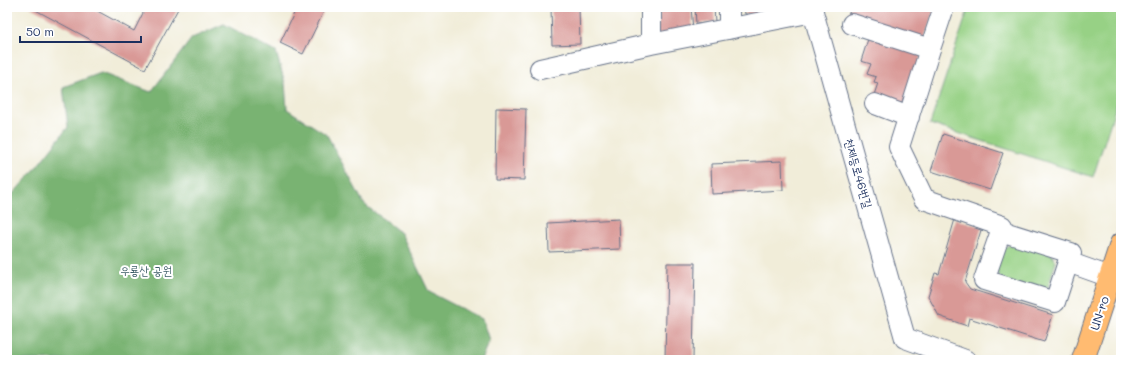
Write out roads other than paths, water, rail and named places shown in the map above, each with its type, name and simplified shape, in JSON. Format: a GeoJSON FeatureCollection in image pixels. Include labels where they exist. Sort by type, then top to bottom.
{"type":"FeatureCollection","features":[{"type":"Feature","properties":{"kind":"main road","name":"UN-ro"},"geometry":{"type":"LineString","coordinates":[[1084,360],[1121,244]]}},
{"type":"Feature","properties":{"kind":"street"},"geometry":{"type":"LineString","coordinates":[[650,7],[651,44]]}},
{"type":"Feature","properties":{"kind":"street"},"geometry":{"type":"LineString","coordinates":[[729,7],[729,29]]}},
{"type":"Feature","properties":{"kind":"street"},"geometry":{"type":"LineString","coordinates":[[944,7],[899,147],[924,199],[1002,226],[984,280],[1055,302],[1071,253],[1001,231]]}},
{"type":"Feature","properties":{"kind":"street"},"geometry":{"type":"LineString","coordinates":[[540,69],[651,44],[729,29],[813,9]]}},
{"type":"Feature","properties":{"kind":"street","name":"천제등로46번길"},"geometry":{"type":"LineString","coordinates":[[813,9],[905,338],[965,360]]}},
{"type":"Feature","properties":{"kind":"street"},"geometry":{"type":"LineString","coordinates":[[852,24],[930,49]]}},
{"type":"Feature","properties":{"kind":"street"},"geometry":{"type":"LineString","coordinates":[[875,104],[909,117]]}},
{"type":"Feature","properties":{"kind":"street"},"geometry":{"type":"LineString","coordinates":[[1068,262],[1110,277]]}},
{"type":"Feature","properties":{"kind":"park label","name":"우룡산 공원"},"geometry":{"type":"Point","coordinates":[146,270]}}]}
